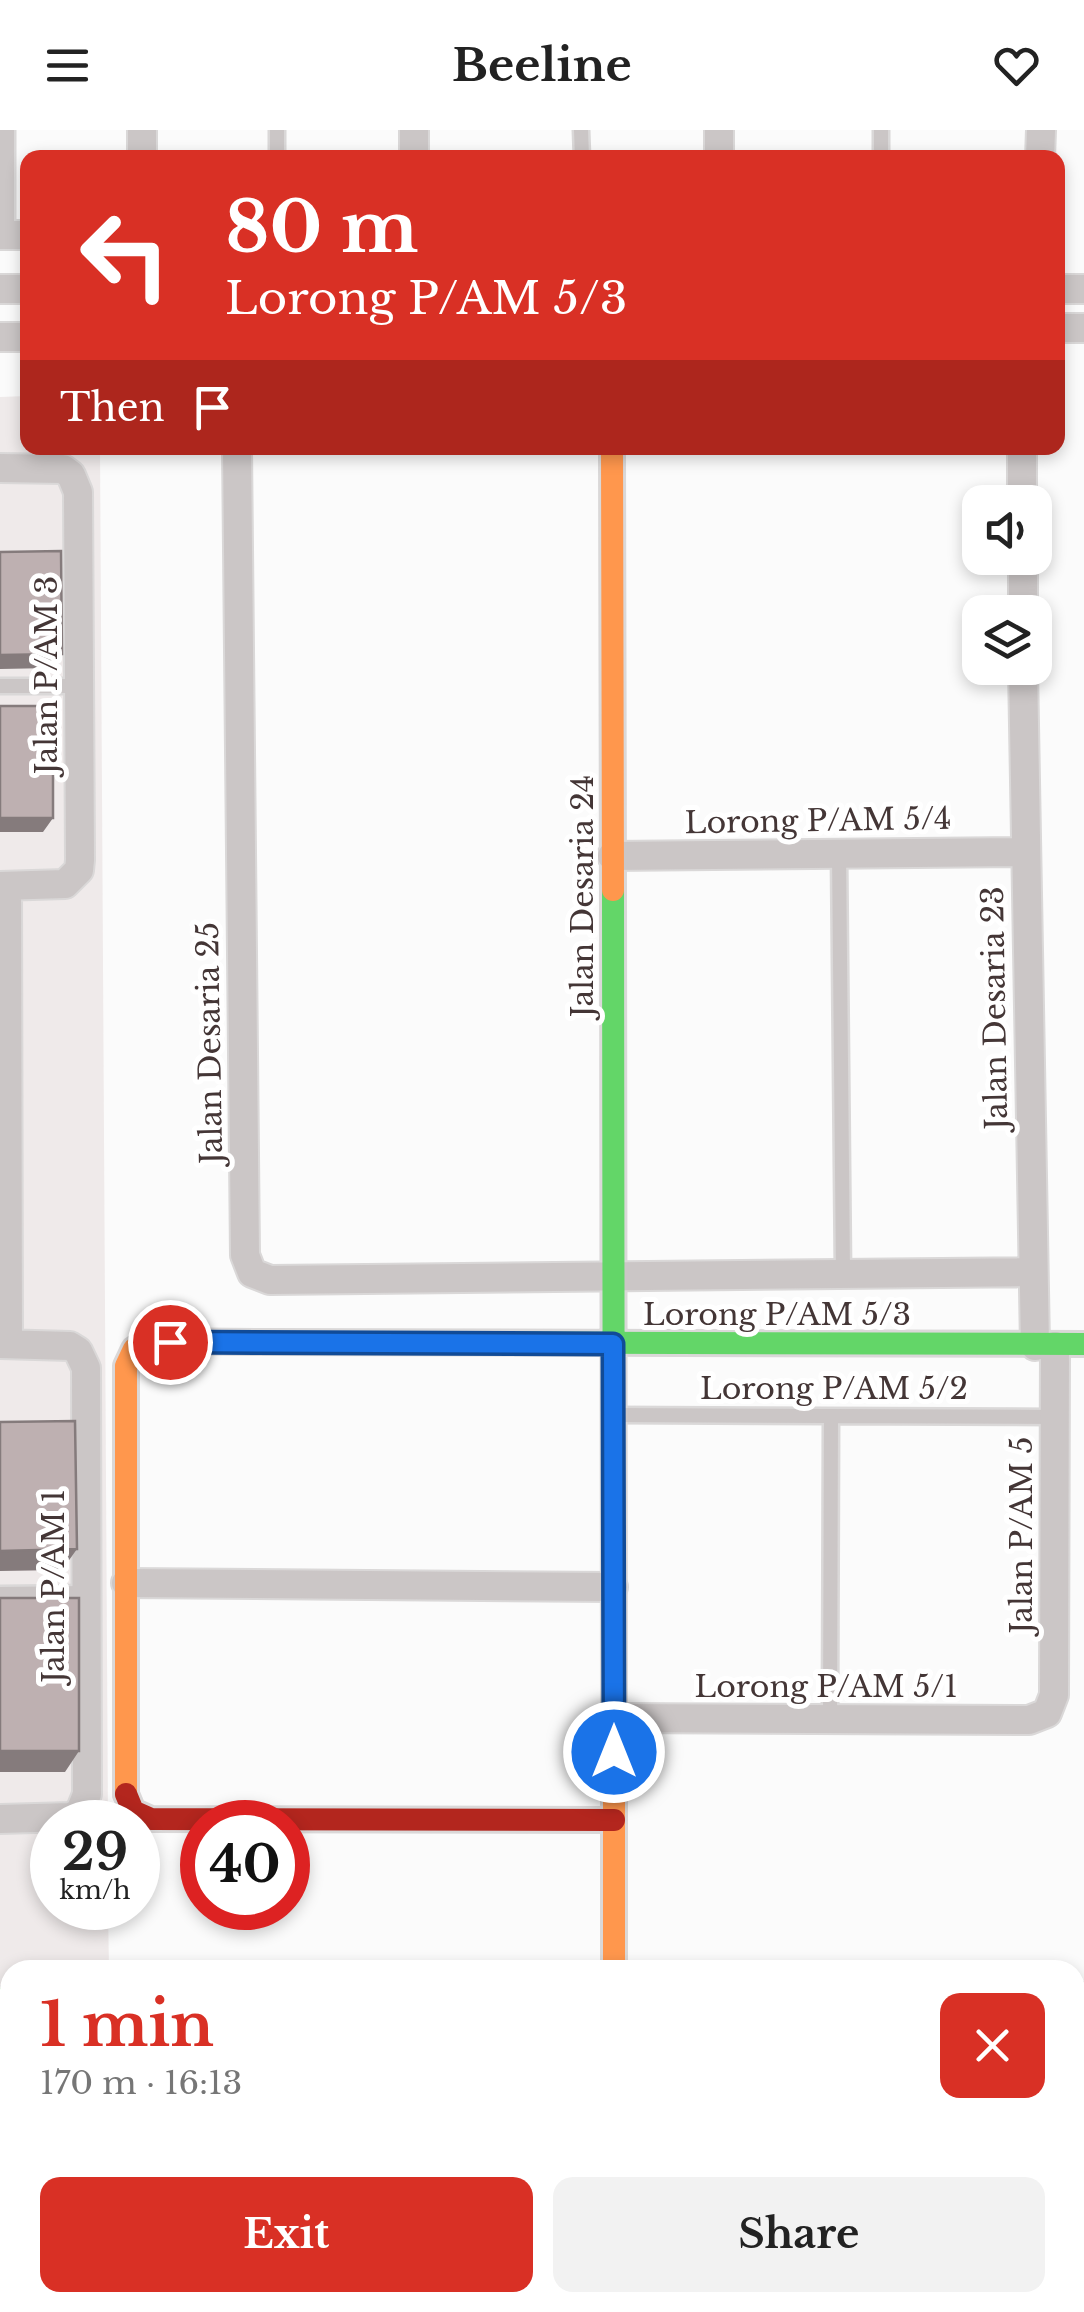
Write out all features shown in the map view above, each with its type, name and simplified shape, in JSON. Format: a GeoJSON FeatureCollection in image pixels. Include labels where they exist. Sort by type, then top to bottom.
{"type":"FeatureCollection","features":[{"type":"Feature","properties":{"kind":"street","name":"Jalan Desaria 25"},"geometry":{"type":"LineString","coordinates":[[237,455],[247,1265],[260,1278],[270,1280],[613,1276]]}},
{"type":"Feature","properties":{"kind":"street","name":"Jalan Desaria 24"},"geometry":{"type":"LineString","coordinates":[[612,455],[614,1960]]}},
{"type":"Feature","properties":{"kind":"street"},"geometry":{"type":"LineString","coordinates":[[1022,455],[1022,485]]}},
{"type":"Feature","properties":{"kind":"street","name":"Jalan P/AM 3"},"geometry":{"type":"LineString","coordinates":[[0,468],[63,469],[76,482],[80,686],[78,870],[65,884],[56,886],[3,886]]}},
{"type":"Feature","properties":{"kind":"street","name":"Jalan Desaria 23"},"geometry":{"type":"LineString","coordinates":[[1023,685],[1033,1272],[1045,1346]]}},
{"type":"Feature","properties":{"kind":"street","name":"Lorong P/AM 5/4"},"geometry":{"type":"LineString","coordinates":[[612,856],[1024,852]]}},
{"type":"Feature","properties":{"kind":"street"},"geometry":{"type":"LineString","coordinates":[[3,886],[4,1344]]}},
{"type":"Feature","properties":{"kind":"street"},"geometry":{"type":"LineString","coordinates":[[613,1276],[1033,1272]]}},
{"type":"Feature","properties":{"kind":"street","name":"Lorong P/AM 5/3"},"geometry":{"type":"LineString","coordinates":[[126,1583],[126,1366],[128,1356],[141,1343],[1084,1344]]}},
{"type":"Feature","properties":{"kind":"street","name":"Jalan P/AM 1"},"geometry":{"type":"LineString","coordinates":[[0,1819],[72,1818],[84,1804],[86,1594],[84,1359],[78,1351],[61,1344],[4,1344]]}},
{"type":"Feature","properties":{"kind":"street","name":"Jalan P/AM 5"},"geometry":{"type":"LineString","coordinates":[[1038,1718],[1047,1713],[1054,1695],[1055,1417],[1045,1346]]}},
{"type":"Feature","properties":{"kind":"street"},"geometry":{"type":"LineString","coordinates":[[613,1587],[126,1583],[126,1794],[128,1804],[141,1817],[164,1819],[614,1820]]}},
{"type":"Feature","properties":{"kind":"street","name":"Lorong P/AM 5/1"},"geometry":{"type":"LineString","coordinates":[[614,1718],[1038,1718]]}},
{"type":"Feature","properties":{"kind":"lane"},"geometry":{"type":"LineString","coordinates":[[7,130],[12,235]]}},
{"type":"Feature","properties":{"kind":"lane"},"geometry":{"type":"LineString","coordinates":[[0,686],[80,686]]}},
{"type":"Feature","properties":{"kind":"lane"},"geometry":{"type":"LineString","coordinates":[[839,854],[843,1274]]}},
{"type":"Feature","properties":{"kind":"lane","name":"Lorong P/AM 5/2"},"geometry":{"type":"LineString","coordinates":[[613,1416],[1055,1417]]}},
{"type":"Feature","properties":{"kind":"lane"},"geometry":{"type":"LineString","coordinates":[[830,1719],[831,1416]]}},
{"type":"Feature","properties":{"kind":"lane"},"geometry":{"type":"LineString","coordinates":[[0,1594],[86,1594]]}},
{"type":"Feature","properties":{"kind":"shaded area"},"geometry":{"type":"Polygon","coordinates":[[[20,396],[20,455],[100,455],[108,1800],[30,1800],[30,1930],[108,1930],[109,1960],[0,1960],[0,397],[20,396]]]}},
{"type":"Feature","properties":{"kind":"building"},"geometry":{"type":"Polygon","coordinates":[[[61,551],[62,654],[0,655],[0,552],[61,551]]]}},
{"type":"Feature","properties":{"kind":"building"},"geometry":{"type":"Polygon","coordinates":[[[0,706],[53,706],[53,818],[0,818],[0,706]]]}},
{"type":"Feature","properties":{"kind":"building"},"geometry":{"type":"Polygon","coordinates":[[[75,1421],[77,1549],[0,1551],[0,1422],[75,1421]]]}},
{"type":"Feature","properties":{"kind":"building"},"geometry":{"type":"Polygon","coordinates":[[[0,1598],[79,1598],[79,1751],[0,1751],[0,1598]]]}},
{"type":"Feature","properties":{"kind":"traffic: fast"},"geometry":{"type":"LineString","coordinates":[[613,890],[614,1713]]}},
{"type":"Feature","properties":{"kind":"traffic: fast"},"geometry":{"type":"LineString","coordinates":[[268,1342],[1084,1344]]}},
{"type":"Feature","properties":{"kind":"traffic: slow"},"geometry":{"type":"LineString","coordinates":[[612,455],[613,890]]}},
{"type":"Feature","properties":{"kind":"traffic: slow"},"geometry":{"type":"LineString","coordinates":[[126,1794],[126,1366],[134,1349],[151,1341],[268,1342]]}},
{"type":"Feature","properties":{"kind":"traffic: slow"},"geometry":{"type":"LineString","coordinates":[[614,1713],[614,1960]]}},
{"type":"Feature","properties":{"kind":"traffic: jam"},"geometry":{"type":"LineString","coordinates":[[126,1794],[133,1811],[151,1819],[614,1820]]}},
{"type":"Feature","properties":{"kind":"route"},"geometry":{"type":"LineString","coordinates":[[170,1342],[613,1344],[614,1752]]}}]}
